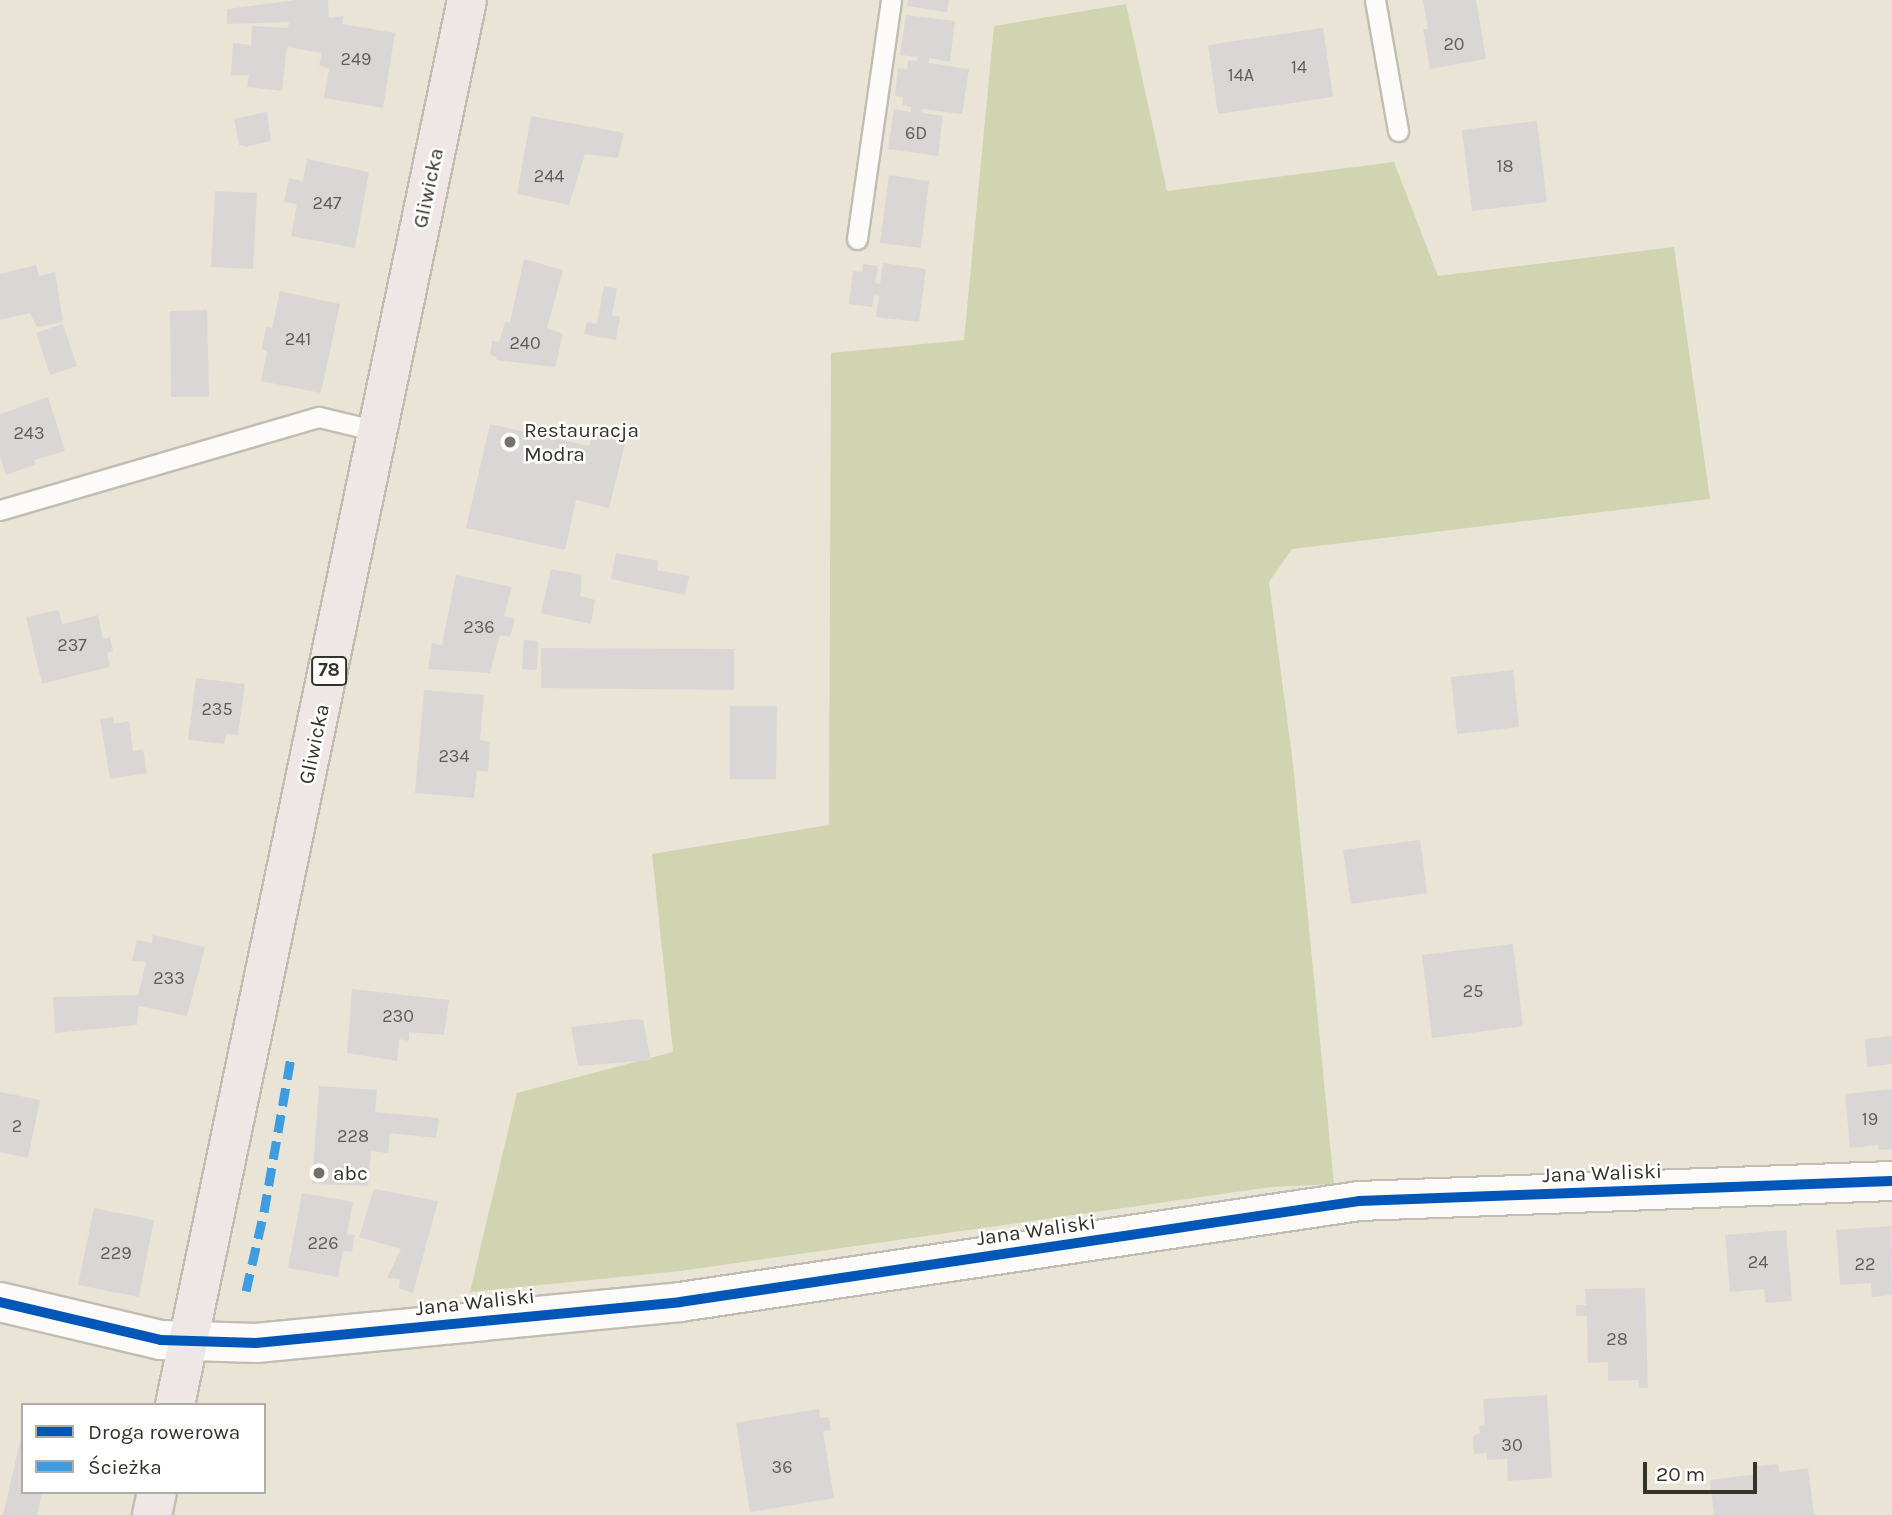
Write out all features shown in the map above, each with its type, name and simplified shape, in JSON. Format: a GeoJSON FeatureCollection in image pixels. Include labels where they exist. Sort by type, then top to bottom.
{"type":"FeatureCollection","features":[{"type":"Feature","properties":{"kind":"main road","name":"Gliwicka"},"geometry":{"type":"LineString","coordinates":[[175,1403],[467,0]]}},
{"type":"Feature","properties":{"kind":"main road"},"geometry":{"type":"LineString","coordinates":[[152,1515],[157,1494]]}},
{"type":"Feature","properties":{"kind":"street","name":"Jana Waliski"},"geometry":{"type":"LineString","coordinates":[[0,1302],[162,1340],[256,1343],[680,1302],[1359,1202],[1892,1181]]}},
{"type":"Feature","properties":{"kind":"lane"},"geometry":{"type":"LineString","coordinates":[[857,239],[891,0]]}},
{"type":"Feature","properties":{"kind":"lane"},"geometry":{"type":"LineString","coordinates":[[1375,0],[1398,131]]}},
{"type":"Feature","properties":{"kind":"lane"},"geometry":{"type":"LineString","coordinates":[[0,510],[319,417],[377,431]]}},
{"type":"Feature","properties":{"kind":"green space"},"geometry":{"type":"Polygon","coordinates":[[[1126,4],[1167,191],[1394,162],[1438,276],[1674,247],[1710,499],[1292,549],[1269,582],[1293,764],[1334,1184],[1271,1187],[680,1271],[470,1292],[517,1093],[673,1052],[652,854],[829,825],[831,353],[964,340],[994,26],[1126,4]]]}},
{"type":"Feature","properties":{"kind":"building"},"geometry":{"type":"Polygon","coordinates":[[[296,0],[328,0],[329,18],[344,16],[342,24],[395,33],[383,108],[324,98],[329,69],[319,65],[322,53],[287,47],[282,91],[247,87],[249,75],[231,75],[233,43],[251,45],[252,26],[288,28],[289,22],[227,24],[227,9],[296,0]]]}},
{"type":"Feature","properties":{"kind":"building"},"geometry":{"type":"Polygon","coordinates":[[[908,0],[949,0],[947,12],[907,6],[908,0]]]}},
{"type":"Feature","properties":{"kind":"building"},"geometry":{"type":"Polygon","coordinates":[[[1423,0],[1476,0],[1486,59],[1430,69],[1423,29],[1428,29],[1423,0]]]}},
{"type":"Feature","properties":{"kind":"building"},"geometry":{"type":"Polygon","coordinates":[[[906,15],[955,21],[950,62],[929,58],[929,63],[969,69],[962,114],[923,109],[922,113],[943,116],[938,156],[888,149],[894,109],[911,112],[911,107],[902,105],[903,97],[895,96],[898,68],[907,69],[908,60],[917,61],[918,57],[900,55],[906,15]]]}},
{"type":"Feature","properties":{"kind":"building"},"geometry":{"type":"Polygon","coordinates":[[[1323,28],[1333,97],[1218,114],[1208,45],[1323,28]]]}},
{"type":"Feature","properties":{"kind":"building"},"geometry":{"type":"Polygon","coordinates":[[[267,112],[271,141],[246,147],[239,145],[234,119],[267,112]]]}},
{"type":"Feature","properties":{"kind":"building"},"geometry":{"type":"Polygon","coordinates":[[[531,116],[624,133],[618,158],[585,154],[569,205],[517,194],[531,116]]]}},
{"type":"Feature","properties":{"kind":"building"},"geometry":{"type":"Polygon","coordinates":[[[1537,121],[1547,202],[1472,211],[1462,130],[1537,121]]]}},
{"type":"Feature","properties":{"kind":"building"},"geometry":{"type":"Polygon","coordinates":[[[307,159],[369,172],[355,248],[291,236],[297,204],[284,202],[289,178],[303,181],[307,159]]]}},
{"type":"Feature","properties":{"kind":"building"},"geometry":{"type":"Polygon","coordinates":[[[889,175],[929,181],[921,248],[880,243],[889,175]]]}},
{"type":"Feature","properties":{"kind":"building"},"geometry":{"type":"Polygon","coordinates":[[[215,191],[257,193],[253,269],[211,267],[215,191]]]}},
{"type":"Feature","properties":{"kind":"building"},"geometry":{"type":"Polygon","coordinates":[[[524,259],[563,270],[547,328],[563,334],[555,367],[496,360],[497,357],[490,355],[492,341],[499,342],[505,322],[510,322],[524,259]]]}},
{"type":"Feature","properties":{"kind":"building"},"geometry":{"type":"Polygon","coordinates":[[[883,263],[926,269],[919,322],[876,317],[879,296],[874,295],[872,307],[849,304],[853,271],[862,272],[863,264],[878,266],[875,283],[880,284],[883,263]]]}},
{"type":"Feature","properties":{"kind":"building"},"geometry":{"type":"Polygon","coordinates":[[[36,265],[39,276],[55,272],[63,322],[37,327],[30,313],[0,320],[0,274],[36,265]]]}},
{"type":"Feature","properties":{"kind":"building"},"geometry":{"type":"Polygon","coordinates":[[[604,286],[617,289],[612,315],[620,317],[616,340],[584,334],[587,322],[597,324],[604,286]]]}},
{"type":"Feature","properties":{"kind":"building"},"geometry":{"type":"Polygon","coordinates":[[[280,291],[340,304],[321,393],[261,381],[267,351],[262,349],[266,327],[272,328],[280,291]]]}},
{"type":"Feature","properties":{"kind":"building"},"geometry":{"type":"Polygon","coordinates":[[[207,310],[209,397],[171,397],[170,311],[207,310]]]}},
{"type":"Feature","properties":{"kind":"building"},"geometry":{"type":"Polygon","coordinates":[[[63,324],[77,366],[50,375],[36,333],[63,324]]]}},
{"type":"Feature","properties":{"kind":"building"},"geometry":{"type":"Polygon","coordinates":[[[48,397],[65,451],[34,460],[36,464],[6,475],[0,456],[0,414],[48,397]]]}},
{"type":"Feature","properties":{"kind":"building"},"geometry":{"type":"Polygon","coordinates":[[[490,424],[589,446],[594,428],[627,436],[609,508],[576,500],[565,550],[466,528],[490,424]]]}},
{"type":"Feature","properties":{"kind":"building"},"geometry":{"type":"Polygon","coordinates":[[[616,553],[658,561],[657,570],[689,576],[685,595],[611,579],[616,553]]]}},
{"type":"Feature","properties":{"kind":"building"},"geometry":{"type":"Polygon","coordinates":[[[551,569],[582,575],[580,596],[595,600],[591,624],[541,613],[551,569]]]}},
{"type":"Feature","properties":{"kind":"building"},"geometry":{"type":"Polygon","coordinates":[[[456,575],[512,587],[504,616],[515,619],[510,637],[500,635],[490,673],[428,669],[432,643],[442,645],[456,575]]]}},
{"type":"Feature","properties":{"kind":"building"},"geometry":{"type":"Polygon","coordinates":[[[59,610],[62,624],[98,615],[103,639],[110,637],[113,651],[107,653],[110,667],[42,684],[26,617],[59,610]]]}},
{"type":"Feature","properties":{"kind":"building"},"geometry":{"type":"Polygon","coordinates":[[[524,640],[538,641],[537,670],[522,669],[524,640]]]}},
{"type":"Feature","properties":{"kind":"building"},"geometry":{"type":"Polygon","coordinates":[[[541,648],[734,649],[734,690],[541,688],[541,648]]]}},
{"type":"Feature","properties":{"kind":"building"},"geometry":{"type":"Polygon","coordinates":[[[1513,670],[1519,727],[1457,734],[1451,677],[1513,670]]]}},
{"type":"Feature","properties":{"kind":"building"},"geometry":{"type":"Polygon","coordinates":[[[196,678],[245,684],[238,735],[226,734],[224,744],[188,740],[196,678]]]}},
{"type":"Feature","properties":{"kind":"building"},"geometry":{"type":"Polygon","coordinates":[[[424,690],[484,695],[480,740],[490,742],[488,772],[477,771],[474,798],[415,793],[424,690]]]}},
{"type":"Feature","properties":{"kind":"building"},"geometry":{"type":"Polygon","coordinates":[[[730,706],[777,706],[776,779],[730,779],[730,706]]]}},
{"type":"Feature","properties":{"kind":"building"},"geometry":{"type":"Polygon","coordinates":[[[113,717],[114,724],[129,721],[133,751],[143,749],[147,773],[110,779],[100,719],[113,717]]]}},
{"type":"Feature","properties":{"kind":"building"},"geometry":{"type":"Polygon","coordinates":[[[1420,840],[1427,893],[1351,904],[1343,850],[1420,840]]]}},
{"type":"Feature","properties":{"kind":"building"},"geometry":{"type":"Polygon","coordinates":[[[153,935],[205,947],[187,1016],[139,1006],[137,1025],[55,1033],[53,997],[138,995],[146,962],[132,961],[137,940],[152,943],[153,935]]]}},
{"type":"Feature","properties":{"kind":"building"},"geometry":{"type":"Polygon","coordinates":[[[1513,944],[1523,1026],[1432,1038],[1422,955],[1513,944]]]}},
{"type":"Feature","properties":{"kind":"building"},"geometry":{"type":"Polygon","coordinates":[[[352,989],[449,1000],[444,1035],[409,1032],[409,1041],[399,1039],[397,1061],[347,1053],[352,989]]]}},
{"type":"Feature","properties":{"kind":"building"},"geometry":{"type":"Polygon","coordinates":[[[643,1020],[651,1060],[578,1066],[571,1027],[643,1020]]]}},
{"type":"Feature","properties":{"kind":"building"},"geometry":{"type":"Polygon","coordinates":[[[1892,1036],[1892,1064],[1867,1067],[1865,1039],[1892,1036]]]}},
{"type":"Feature","properties":{"kind":"building"},"geometry":{"type":"Polygon","coordinates":[[[319,1086],[377,1090],[375,1112],[439,1118],[436,1138],[390,1133],[388,1153],[371,1151],[368,1186],[312,1184],[319,1086]]]}},
{"type":"Feature","properties":{"kind":"building"},"geometry":{"type":"Polygon","coordinates":[[[1892,1089],[1892,1149],[1879,1150],[1878,1145],[1850,1148],[1845,1094],[1892,1089]]]}},
{"type":"Feature","properties":{"kind":"building"},"geometry":{"type":"Polygon","coordinates":[[[0,1092],[40,1100],[28,1158],[0,1152],[0,1092]]]}},
{"type":"Feature","properties":{"kind":"building"},"geometry":{"type":"Polygon","coordinates":[[[374,1189],[438,1201],[413,1293],[399,1288],[400,1279],[387,1278],[401,1249],[359,1237],[374,1189]]]}},
{"type":"Feature","properties":{"kind":"building"},"geometry":{"type":"Polygon","coordinates":[[[302,1193],[353,1202],[347,1234],[355,1235],[352,1252],[343,1251],[338,1277],[288,1268],[302,1193]]]}},
{"type":"Feature","properties":{"kind":"building"},"geometry":{"type":"Polygon","coordinates":[[[94,1208],[154,1220],[139,1297],[78,1285],[94,1208]]]}},
{"type":"Feature","properties":{"kind":"building"},"geometry":{"type":"Polygon","coordinates":[[[1891,1226],[1892,1295],[1872,1297],[1871,1283],[1840,1285],[1836,1230],[1891,1226]]]}},
{"type":"Feature","properties":{"kind":"building"},"geometry":{"type":"Polygon","coordinates":[[[1786,1230],[1792,1301],[1766,1303],[1764,1289],[1730,1292],[1725,1235],[1786,1230]]]}},
{"type":"Feature","properties":{"kind":"building"},"geometry":{"type":"Polygon","coordinates":[[[1645,1288],[1648,1388],[1639,1388],[1638,1380],[1608,1381],[1608,1362],[1588,1363],[1587,1316],[1576,1316],[1576,1305],[1586,1305],[1585,1289],[1645,1288]]]}},
{"type":"Feature","properties":{"kind":"building"},"geometry":{"type":"Polygon","coordinates":[[[1547,1395],[1552,1478],[1508,1481],[1507,1459],[1487,1460],[1487,1453],[1474,1454],[1473,1436],[1480,1433],[1479,1426],[1485,1425],[1483,1399],[1547,1395]]]}},
{"type":"Feature","properties":{"kind":"building"},"geometry":{"type":"Polygon","coordinates":[[[819,1409],[820,1418],[829,1417],[831,1430],[823,1431],[834,1498],[750,1512],[736,1423],[819,1409]]]}},
{"type":"Feature","properties":{"kind":"building"},"geometry":{"type":"Polygon","coordinates":[[[21,1437],[21,1494],[42,1494],[37,1515],[3,1515],[21,1437]]]}},
{"type":"Feature","properties":{"kind":"building"},"geometry":{"type":"Polygon","coordinates":[[[1778,1464],[1779,1472],[1808,1468],[1814,1515],[1714,1515],[1710,1480],[1757,1474],[1756,1466],[1778,1464]]]}},
{"type":"Feature","properties":{"kind":"marked path"},"geometry":{"type":"LineString","coordinates":[[246,1291],[264,1212],[291,1057]]}},
{"type":"Feature","properties":{"kind":"cycle path"},"geometry":{"type":"LineString","coordinates":[[0,1302],[161,1340],[256,1343],[680,1302],[1359,1201],[1892,1181]]}},
{"type":"Feature","properties":{"kind":"place","name":"Restauracja Modra"},"geometry":{"type":"Point","coordinates":[510,442]}},
{"type":"Feature","properties":{"kind":"place","name":"abc"},"geometry":{"type":"Point","coordinates":[319,1173]}}]}
